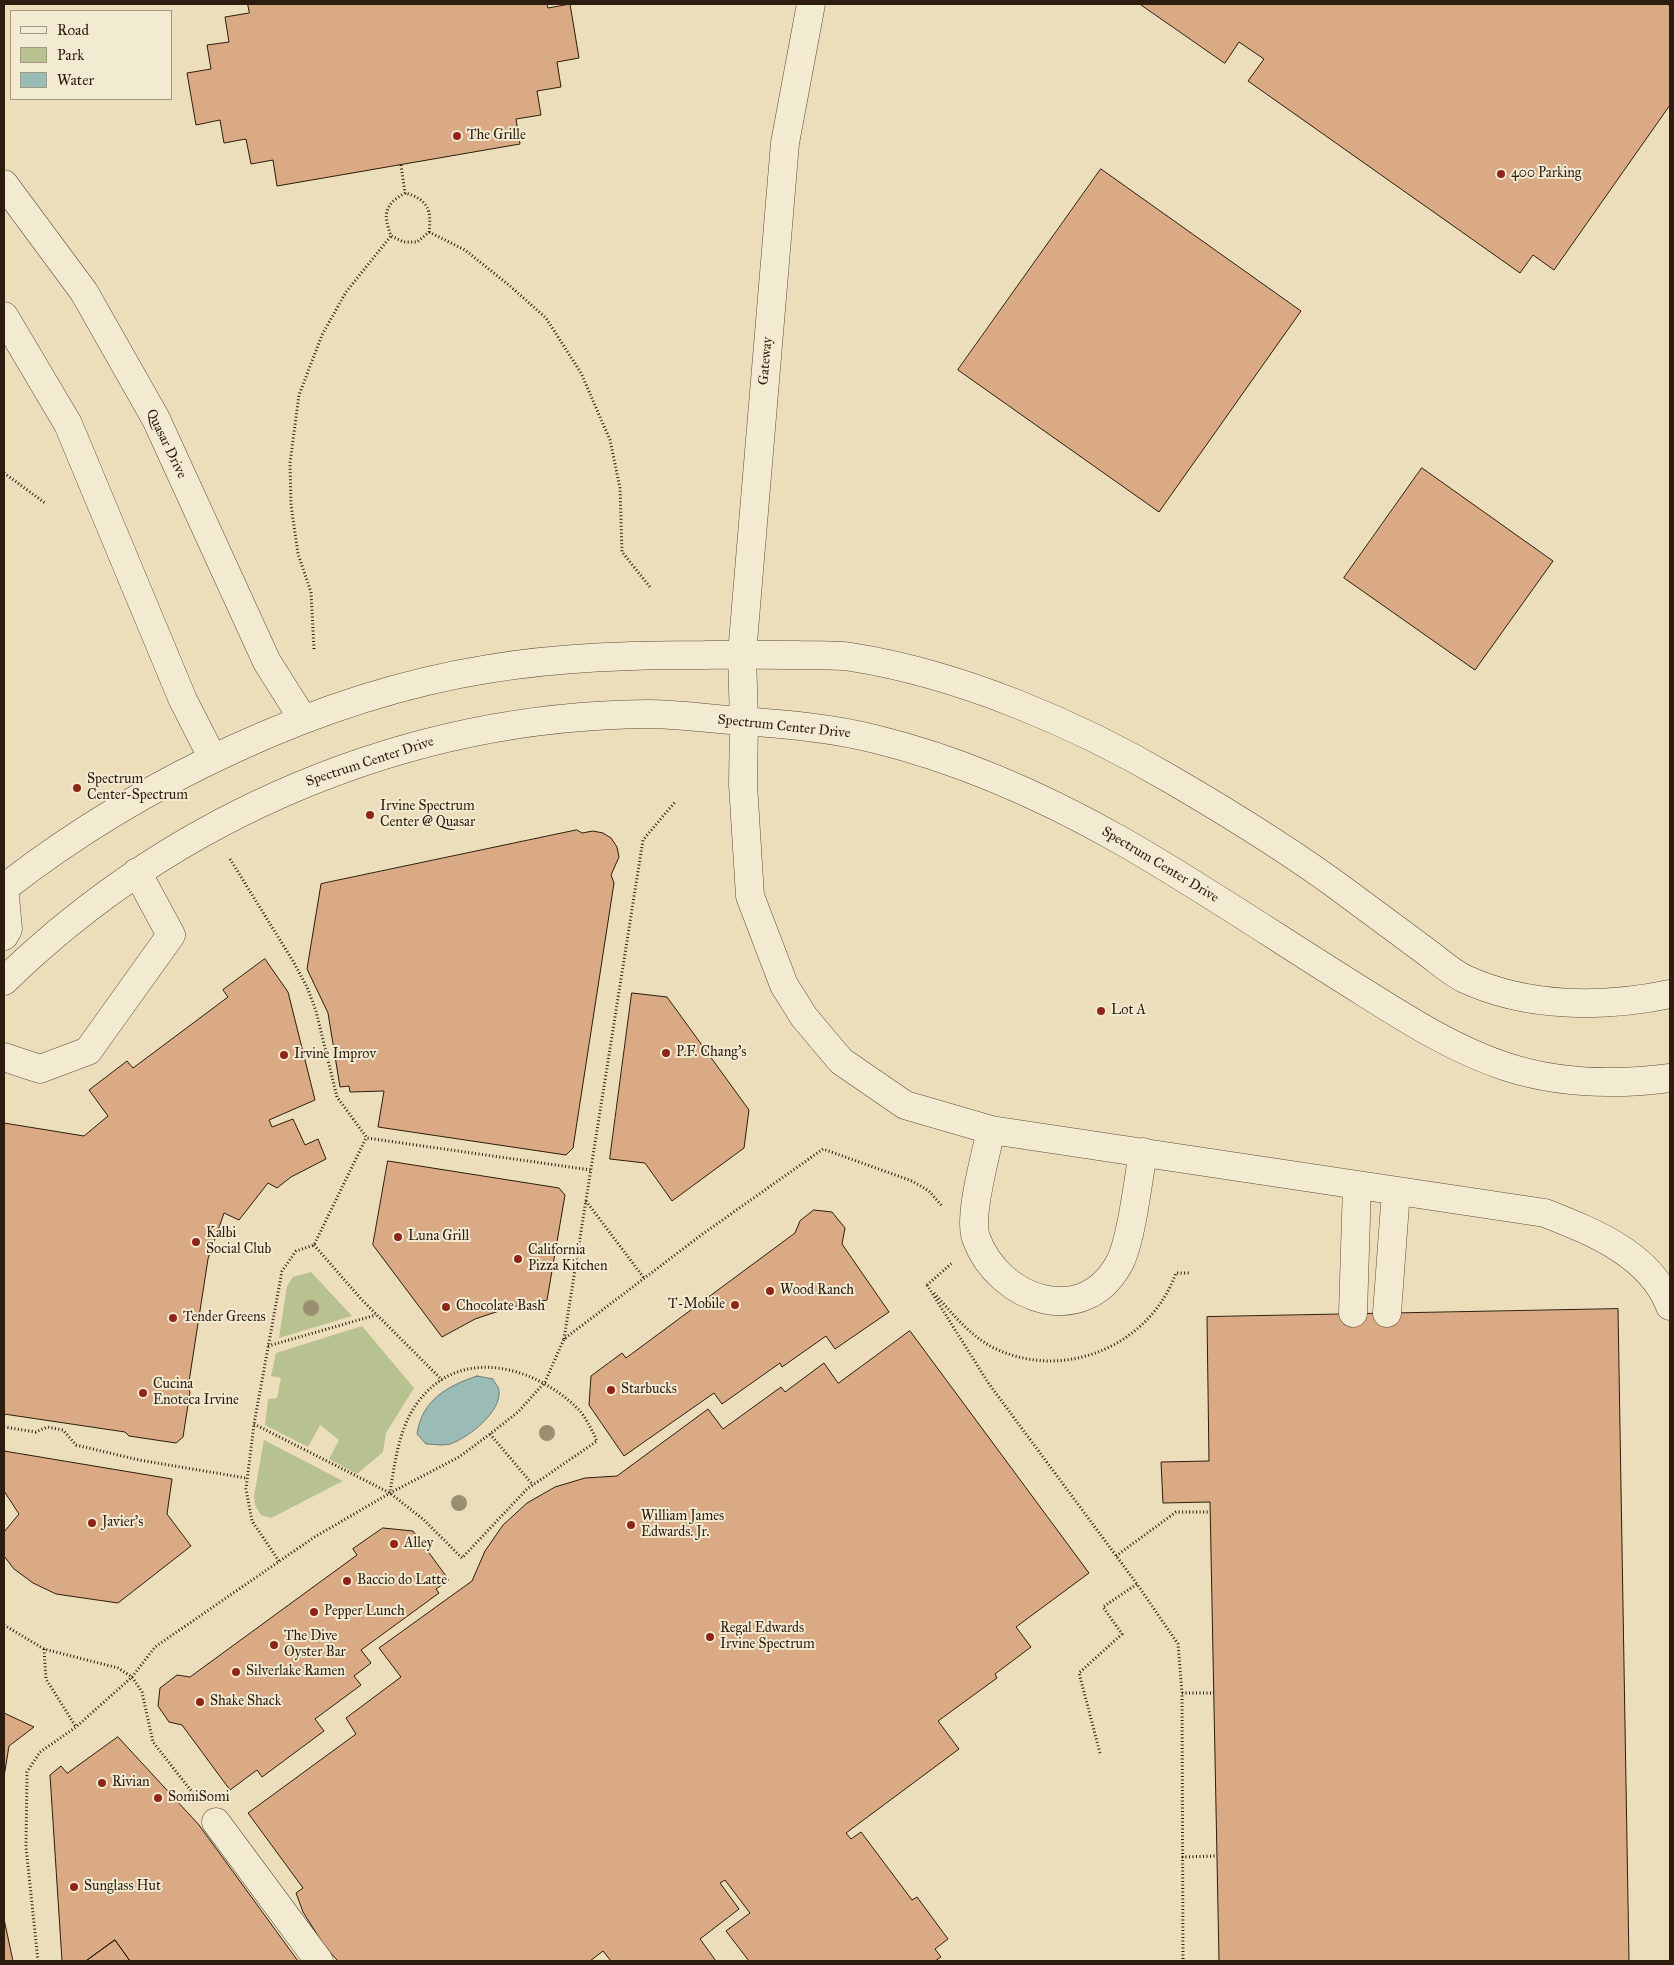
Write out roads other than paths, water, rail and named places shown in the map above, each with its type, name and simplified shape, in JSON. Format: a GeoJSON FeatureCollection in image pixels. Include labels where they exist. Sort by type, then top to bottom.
{"type":"FeatureCollection","features":[{"type":"Feature","properties":{"kind":"street","name":"Gateway"},"geometry":{"type":"LineString","coordinates":[[811,4],[785,143],[742,654],[743,784],[750,896],[784,985],[804,1017],[841,1061],[905,1105],[991,1130],[1545,1213],[1564,1220],[1622,1249],[1644,1266],[1660,1286],[1670,1306]]}},
{"type":"Feature","properties":{"kind":"street","name":"Quasar Drive"},"geometry":{"type":"LineString","coordinates":[[4,184],[84,292],[156,419],[268,662],[303,719]]}},
{"type":"Feature","properties":{"kind":"street"},"geometry":{"type":"LineString","coordinates":[[4,316],[68,424],[183,700],[213,759]]}},
{"type":"Feature","properties":{"kind":"street"},"geometry":{"type":"LineString","coordinates":[[4,936],[8,929],[4,887],[35,864],[89,829],[213,759],[303,719],[409,686],[486,669],[603,656],[742,654],[848,657],[885,664],[994,696],[1086,735],[1172,780],[1265,837],[1316,870],[1462,978],[1501,991],[1544,1000],[1569,1002],[1627,1002],[1670,994]]}},
{"type":"Feature","properties":{"kind":"street","name":"Spectrum Center Drive"},"geometry":{"type":"LineString","coordinates":[[4,981],[79,914],[136,872],[224,820],[299,785],[375,757],[422,744],[494,729],[604,716],[656,714],[833,730],[879,740],[935,756],[1012,786],[1122,841],[1395,1011],[1473,1054],[1510,1068],[1550,1077],[1629,1083],[1670,1078]]}},
{"type":"Feature","properties":{"kind":"street"},"geometry":{"type":"LineString","coordinates":[[4,1057],[40,1069],[88,1051],[152,962],[171,935],[136,872]]}},
{"type":"Feature","properties":{"kind":"street"},"geometry":{"type":"LineString","coordinates":[[991,1130],[977,1193],[975,1236],[985,1256],[1010,1285],[1030,1296],[1056,1302],[1087,1295],[1101,1286],[1121,1260],[1143,1152]]}},
{"type":"Feature","properties":{"kind":"street"},"geometry":{"type":"LineString","coordinates":[[1353,1313],[1357,1186]]}},
{"type":"Feature","properties":{"kind":"street"},"geometry":{"type":"LineString","coordinates":[[1387,1313],[1396,1191]]}},
{"type":"Feature","properties":{"kind":"street"},"geometry":{"type":"LineString","coordinates":[[216,1822],[319,1961]]}},
{"type":"Feature","properties":{"kind":"water"},"geometry":{"type":"Polygon","coordinates":[[[477,1376],[493,1379],[499,1390],[495,1407],[490,1415],[474,1430],[457,1441],[447,1445],[426,1444],[417,1434],[424,1412],[430,1403],[456,1384],[477,1376]]]}},
{"type":"Feature","properties":{"kind":"place","name":"The Grille"},"geometry":{"type":"Point","coordinates":[457,136]}},
{"type":"Feature","properties":{"kind":"place","name":"400 Parking"},"geometry":{"type":"Point","coordinates":[1501,174]}},
{"type":"Feature","properties":{"kind":"place","name":"Spectrum Center-Spectrum"},"geometry":{"type":"Point","coordinates":[77,788]}},
{"type":"Feature","properties":{"kind":"place","name":"Irvine Spectrum Center @ Quasar"},"geometry":{"type":"Point","coordinates":[370,815]}},
{"type":"Feature","properties":{"kind":"place","name":"Lot A"},"geometry":{"type":"Point","coordinates":[1101,1011]}},
{"type":"Feature","properties":{"kind":"place","name":"P.F. Chang's"},"geometry":{"type":"Point","coordinates":[666,1053]}},
{"type":"Feature","properties":{"kind":"place","name":"Irvine Improv"},"geometry":{"type":"Point","coordinates":[284,1055]}},
{"type":"Feature","properties":{"kind":"place","name":"Luna Grill"},"geometry":{"type":"Point","coordinates":[398,1237]}},
{"type":"Feature","properties":{"kind":"place","name":"Kalbi Social Club"},"geometry":{"type":"Point","coordinates":[196,1242]}},
{"type":"Feature","properties":{"kind":"place","name":"California Pizza Kitchen"},"geometry":{"type":"Point","coordinates":[518,1259]}},
{"type":"Feature","properties":{"kind":"place","name":"Wood Ranch"},"geometry":{"type":"Point","coordinates":[770,1291]}},
{"type":"Feature","properties":{"kind":"place","name":"T-Mobile"},"geometry":{"type":"Point","coordinates":[735,1305]}},
{"type":"Feature","properties":{"kind":"place","name":"Chocolate Bash"},"geometry":{"type":"Point","coordinates":[446,1307]}},
{"type":"Feature","properties":{"kind":"place","name":"Tender Greens"},"geometry":{"type":"Point","coordinates":[173,1318]}},
{"type":"Feature","properties":{"kind":"place","name":"Starbucks"},"geometry":{"type":"Point","coordinates":[611,1390]}},
{"type":"Feature","properties":{"kind":"place","name":"Cucina Enoteca Irvine"},"geometry":{"type":"Point","coordinates":[143,1393]}},
{"type":"Feature","properties":{"kind":"place","name":"Javier's"},"geometry":{"type":"Point","coordinates":[92,1523]}},
{"type":"Feature","properties":{"kind":"place","name":"William James Edwards. Jr."},"geometry":{"type":"Point","coordinates":[631,1525]}},
{"type":"Feature","properties":{"kind":"place","name":"Alley"},"geometry":{"type":"Point","coordinates":[394,1544]}},
{"type":"Feature","properties":{"kind":"place","name":"Baccio do Latte"},"geometry":{"type":"Point","coordinates":[347,1581]}},
{"type":"Feature","properties":{"kind":"place","name":"Pepper Lunch"},"geometry":{"type":"Point","coordinates":[314,1612]}},
{"type":"Feature","properties":{"kind":"place","name":"Regal Edwards Irvine Spectrum"},"geometry":{"type":"Point","coordinates":[710,1637]}},
{"type":"Feature","properties":{"kind":"place","name":"The Dive Oyster Bar"},"geometry":{"type":"Point","coordinates":[274,1645]}},
{"type":"Feature","properties":{"kind":"place","name":"Silverlake Ramen"},"geometry":{"type":"Point","coordinates":[236,1672]}},
{"type":"Feature","properties":{"kind":"place","name":"Shake Shack"},"geometry":{"type":"Point","coordinates":[200,1702]}},
{"type":"Feature","properties":{"kind":"place","name":"Rivian"},"geometry":{"type":"Point","coordinates":[102,1783]}},
{"type":"Feature","properties":{"kind":"place","name":"SomiSomi"},"geometry":{"type":"Point","coordinates":[158,1798]}},
{"type":"Feature","properties":{"kind":"place","name":"Sunglass Hut"},"geometry":{"type":"Point","coordinates":[74,1887]}}]}
